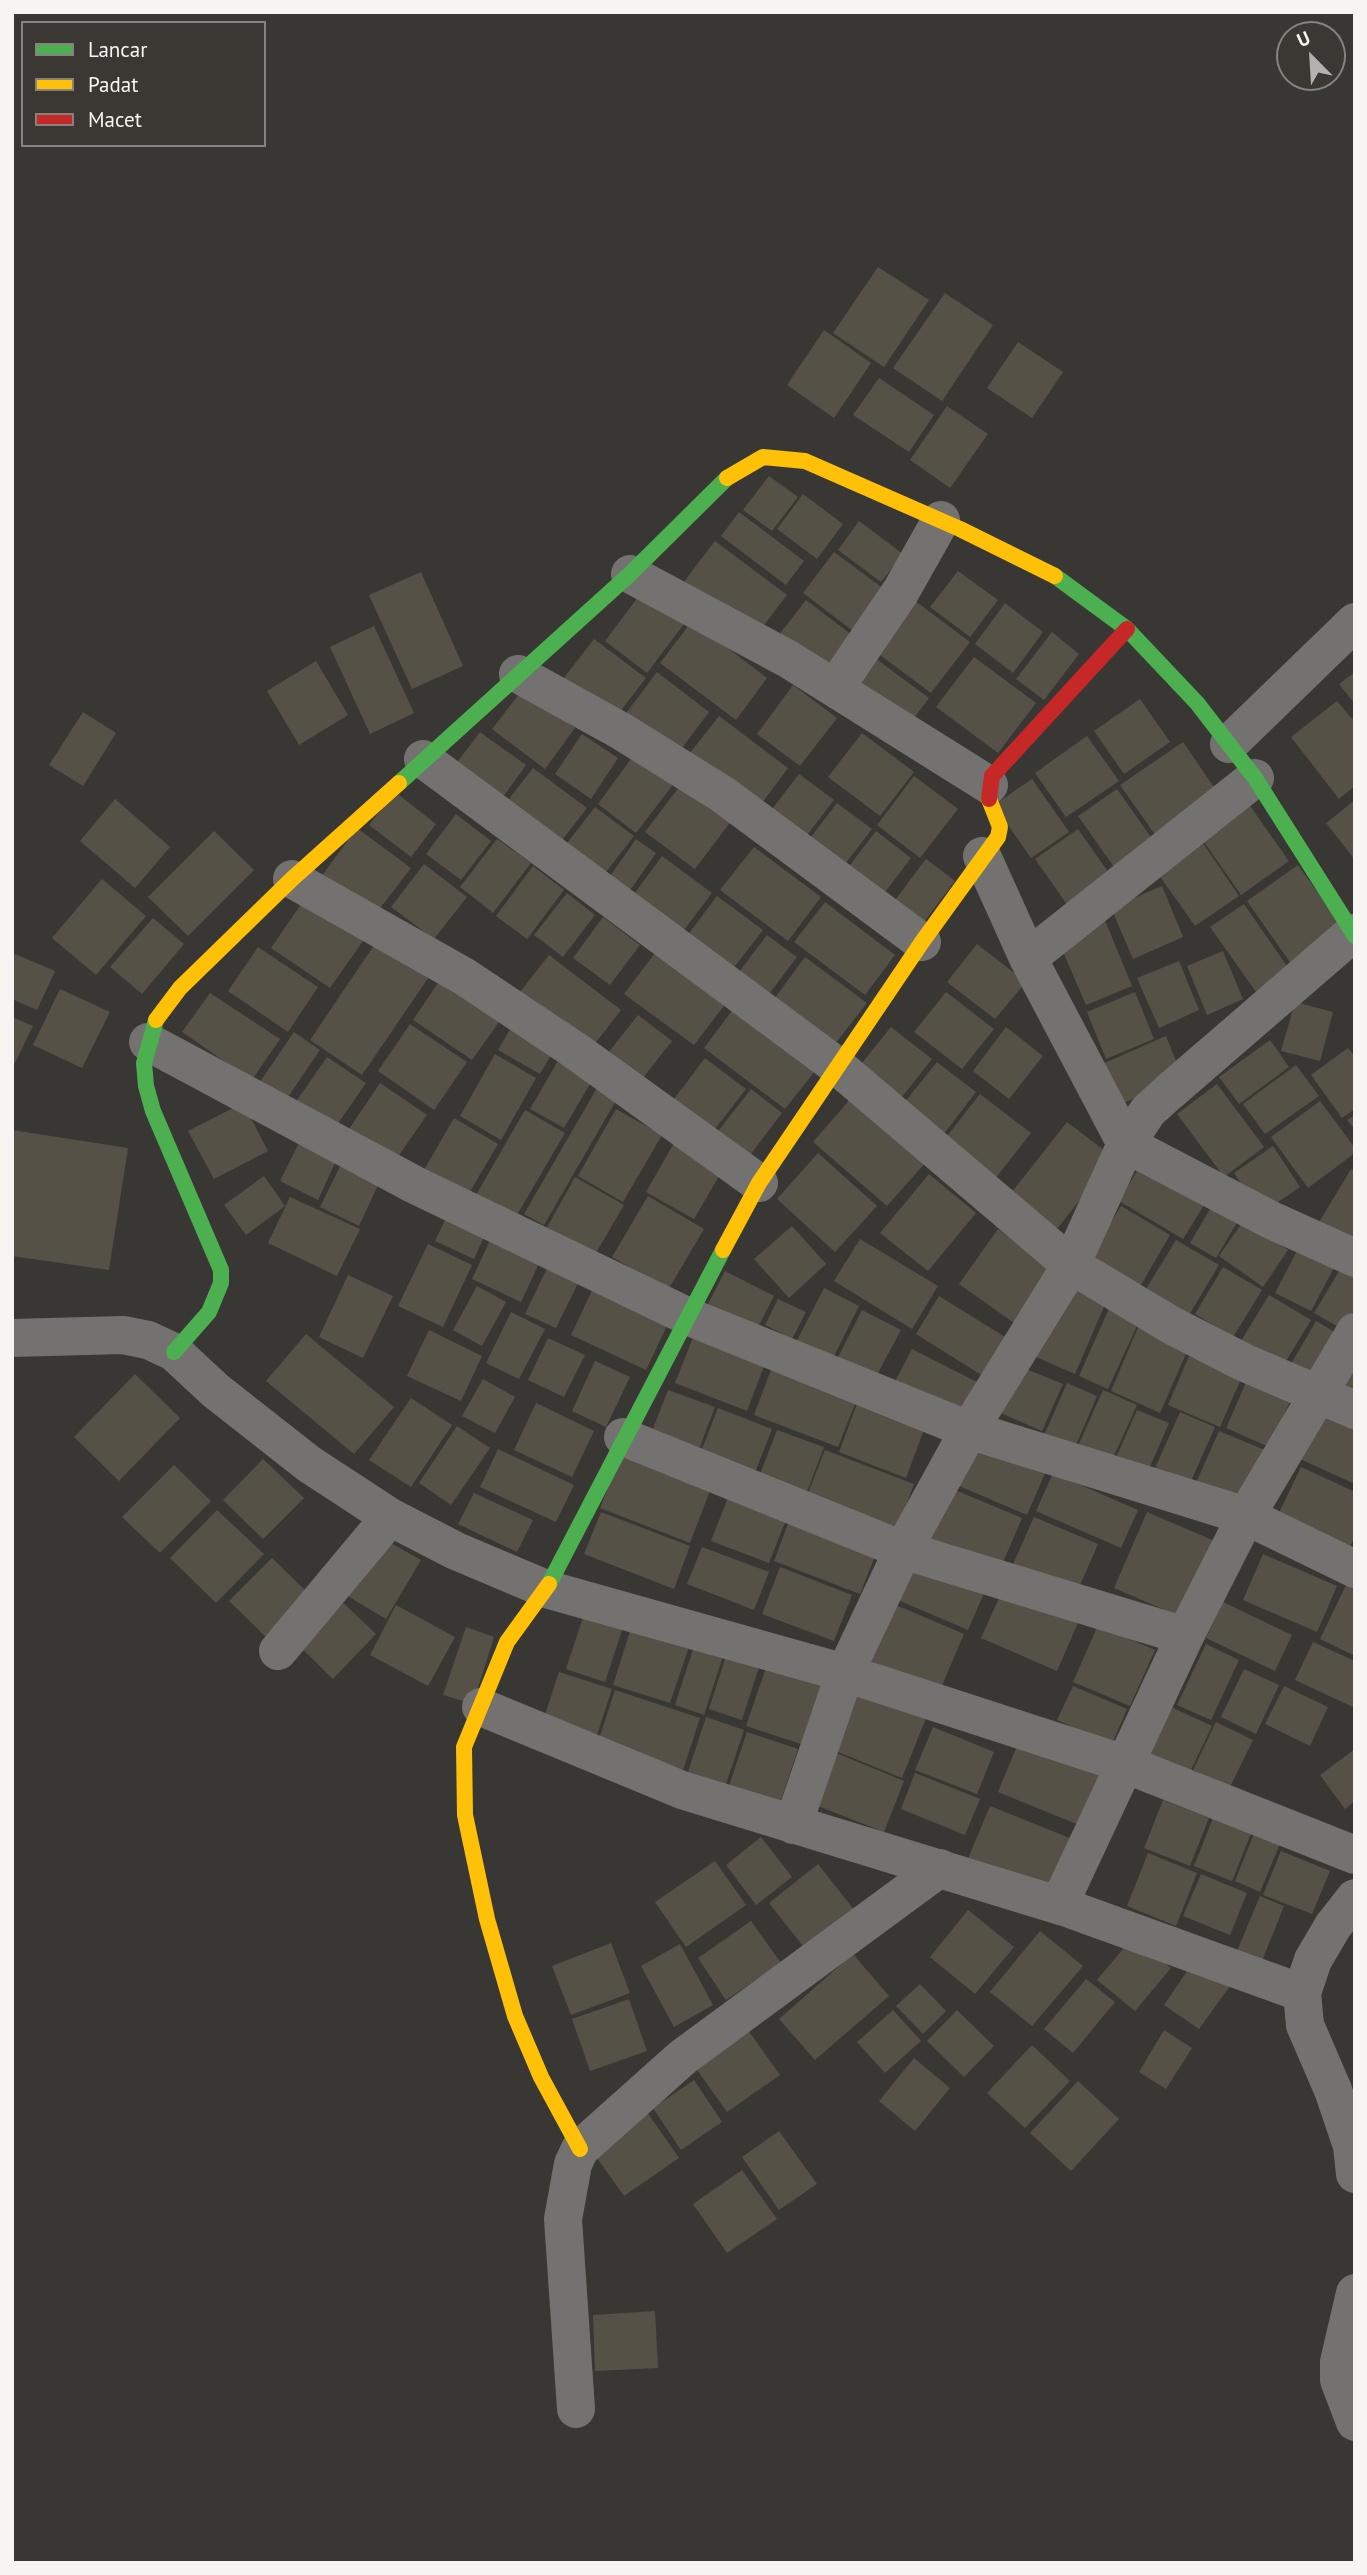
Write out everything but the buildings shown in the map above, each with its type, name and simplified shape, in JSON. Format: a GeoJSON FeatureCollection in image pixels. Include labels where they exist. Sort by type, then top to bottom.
{"type":"FeatureCollection","features":[{"type":"Feature","properties":{"kind":"street"},"geometry":{"type":"LineString","coordinates":[[174,1352],[209,1312],[221,1283],[221,1270],[153,1111],[144,1063],[156,1020],[180,988],[292,880],[630,574],[729,476],[763,457],[787,457],[804,461],[941,520],[1067,582],[1127,629],[1197,703],[1255,778],[1354,935],[1169,1092],[1149,1111],[1126,1144],[1071,1265],[969,1430],[902,1550],[845,1673],[793,1825]]}},
{"type":"Feature","properties":{"kind":"street"},"geometry":{"type":"LineString","coordinates":[[835,688],[901,591],[941,520]]}},
{"type":"Feature","properties":{"kind":"street"},"geometry":{"type":"LineString","coordinates":[[630,574],[788,659],[989,785]]}},
{"type":"Feature","properties":{"kind":"street"},"geometry":{"type":"LineString","coordinates":[[1229,744],[1355,622]]}},
{"type":"Feature","properties":{"kind":"street"},"geometry":{"type":"LineString","coordinates":[[580,2148],[541,2077],[515,2016],[487,1919],[465,1815],[464,1747],[507,1642],[546,1589],[623,1437],[759,1184],[922,942],[1001,831],[989,802],[989,785],[1011,753],[1127,629]]}},
{"type":"Feature","properties":{"kind":"street"},"geometry":{"type":"LineString","coordinates":[[518,674],[621,731],[722,794],[922,942]]}},
{"type":"Feature","properties":{"kind":"street"},"geometry":{"type":"LineString","coordinates":[[423,759],[837,1066],[1071,1265],[1171,1325],[1243,1362],[1355,1410]]}},
{"type":"Feature","properties":{"kind":"street"},"geometry":{"type":"LineString","coordinates":[[1028,958],[1255,778]]}},
{"type":"Feature","properties":{"kind":"street"},"geometry":{"type":"LineString","coordinates":[[982,856],[1028,958],[1126,1144],[1269,1219],[1355,1258]]}},
{"type":"Feature","properties":{"kind":"street"},"geometry":{"type":"LineString","coordinates":[[292,880],[465,978],[573,1049],[759,1184]]}},
{"type":"Feature","properties":{"kind":"street"},"geometry":{"type":"LineString","coordinates":[[148,1042],[415,1185],[687,1317],[969,1430],[1246,1516],[1355,1569]]}},
{"type":"Feature","properties":{"kind":"street"},"geometry":{"type":"LineString","coordinates":[[1059,1905],[1185,1636],[1246,1516],[1355,1332]]}},
{"type":"Feature","properties":{"kind":"street"},"geometry":{"type":"LineString","coordinates":[[12,1338],[123,1335],[148,1340],[174,1352],[216,1391],[309,1464],[390,1517],[456,1551],[546,1589],[845,1673],[1125,1764],[1355,1855]]}},
{"type":"Feature","properties":{"kind":"street"},"geometry":{"type":"LineString","coordinates":[[623,1437],[902,1550],[1185,1636]]}},
{"type":"Feature","properties":{"kind":"street"},"geometry":{"type":"LineString","coordinates":[[278,1651],[390,1517]]}},
{"type":"Feature","properties":{"kind":"street"},"geometry":{"type":"LineString","coordinates":[[481,1707],[682,1790],[1059,1905],[1302,1993]]}},
{"type":"Feature","properties":{"kind":"street"},"geometry":{"type":"LineString","coordinates":[[576,2409],[563,2219],[573,2164],[580,2148],[683,2057],[940,1868]]}},
{"type":"Feature","properties":{"kind":"street"},"geometry":{"type":"LineString","coordinates":[[1355,1898],[1333,1926],[1313,1960],[1302,1993],[1305,2025],[1333,2090],[1352,2146],[1355,2174]]}},
{"type":"Feature","properties":{"kind":"street"},"geometry":{"type":"LineString","coordinates":[[1355,2293],[1339,2362],[1339,2380],[1355,2422]]}},
{"type":"Feature","properties":{"kind":"traffic: fast"},"geometry":{"type":"LineString","coordinates":[[399,783],[630,574],[727,478]]}},
{"type":"Feature","properties":{"kind":"traffic: fast"},"geometry":{"type":"LineString","coordinates":[[1055,576],[1127,629],[1197,703],[1255,778],[1355,936]]}},
{"type":"Feature","properties":{"kind":"traffic: fast"},"geometry":{"type":"LineString","coordinates":[[156,1020],[144,1063],[146,1086],[153,1111],[221,1270],[221,1283],[209,1312],[174,1352]]}},
{"type":"Feature","properties":{"kind":"traffic: fast"},"geometry":{"type":"LineString","coordinates":[[549,1584],[723,1250]]}},
{"type":"Feature","properties":{"kind":"traffic: slow"},"geometry":{"type":"LineString","coordinates":[[727,478],[763,457],[805,461],[960,529],[1055,576]]}},
{"type":"Feature","properties":{"kind":"traffic: slow"},"geometry":{"type":"LineString","coordinates":[[156,1020],[180,988],[292,879],[399,783]]}},
{"type":"Feature","properties":{"kind":"traffic: slow"},"geometry":{"type":"LineString","coordinates":[[723,1250],[759,1183],[922,942],[998,837],[1000,827],[989,799]]}},
{"type":"Feature","properties":{"kind":"traffic: slow"},"geometry":{"type":"LineString","coordinates":[[549,1584],[507,1642],[464,1747],[465,1815],[487,1919],[515,2016],[541,2077],[580,2149]]}},
{"type":"Feature","properties":{"kind":"traffic: jam"},"geometry":{"type":"LineString","coordinates":[[989,799],[992,776],[1127,629]]}}]}
